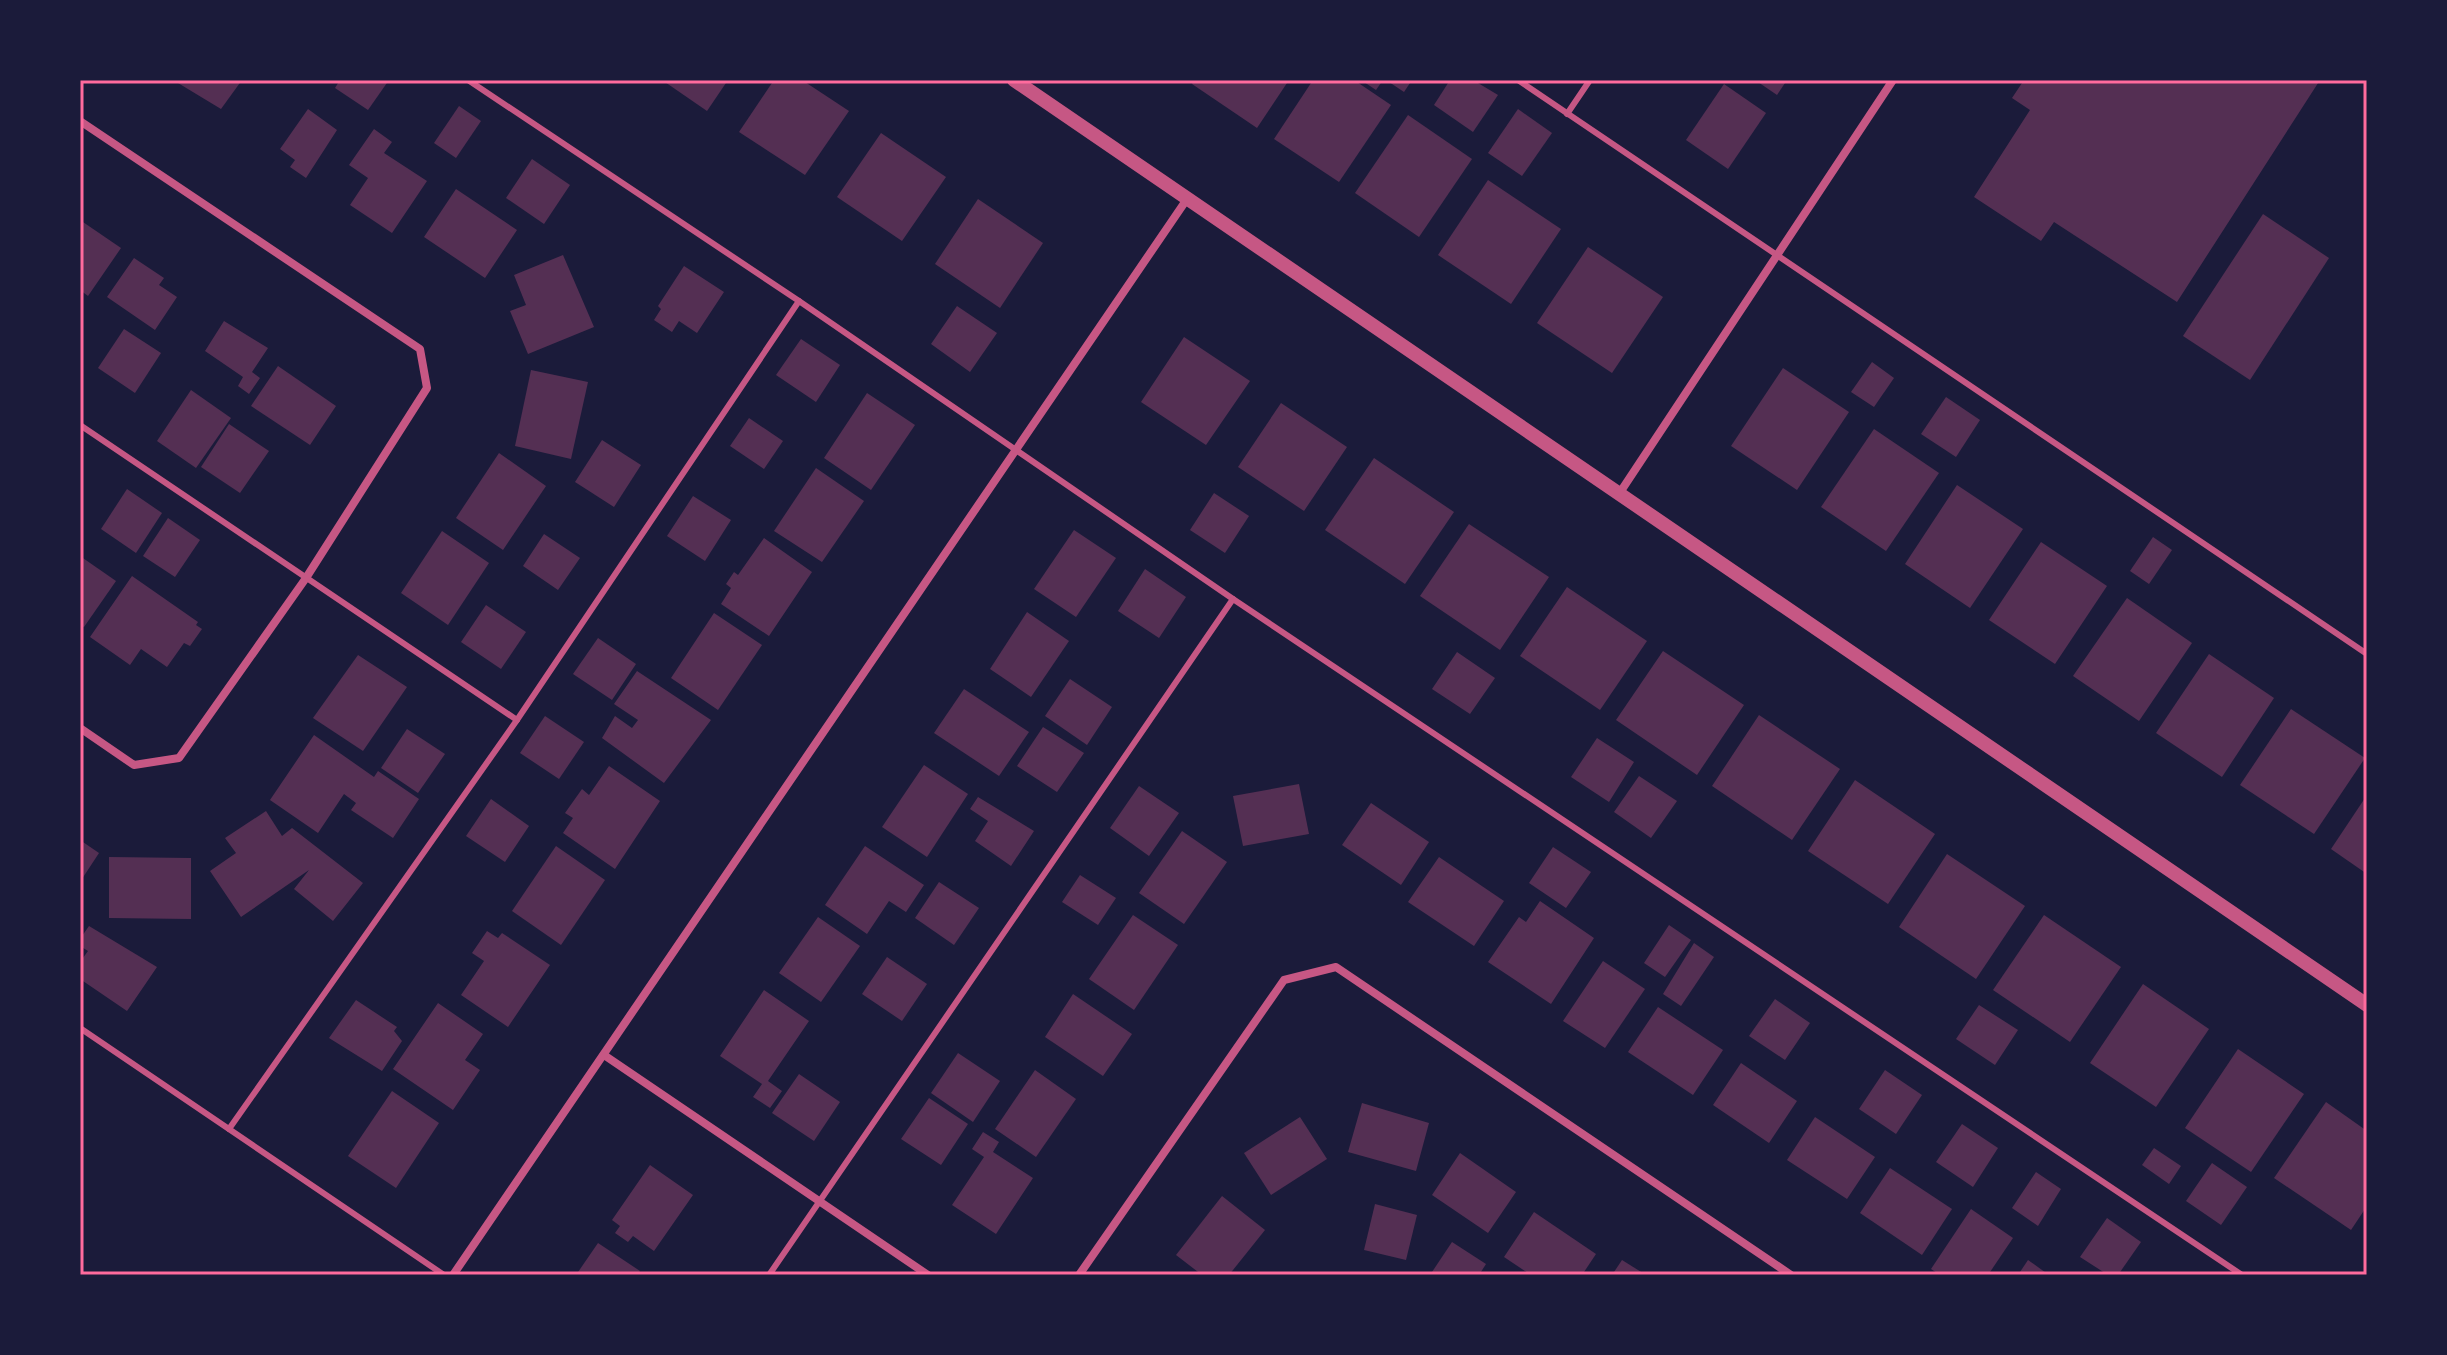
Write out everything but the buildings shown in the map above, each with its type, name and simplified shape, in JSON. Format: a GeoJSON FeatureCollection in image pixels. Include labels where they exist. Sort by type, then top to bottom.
{"type":"FeatureCollection","features":[{"type":"Feature","properties":{"kind":"street"},"geometry":{"type":"LineString","coordinates":[[1014,80],[2367,1005]]}},
{"type":"Feature","properties":{"kind":"street"},"geometry":{"type":"LineString","coordinates":[[1619,494],[1893,80]]}},
{"type":"Feature","properties":{"kind":"street"},"geometry":{"type":"LineString","coordinates":[[80,121],[420,349],[427,388],[306,578],[179,758],[134,765],[80,728]]}},
{"type":"Feature","properties":{"kind":"street"},"geometry":{"type":"LineString","coordinates":[[453,1275],[1187,199]]}},
{"type":"Feature","properties":{"kind":"street"},"geometry":{"type":"LineString","coordinates":[[1079,1275],[1284,980],[1336,967],[1791,1275]]}},
{"type":"Feature","properties":{"kind":"street"},"geometry":{"type":"LineString","coordinates":[[604,1055],[928,1275]]}},
{"type":"Feature","properties":{"kind":"lane"},"geometry":{"type":"LineString","coordinates":[[468,80],[799,301],[1233,599],[2242,1275]]}},
{"type":"Feature","properties":{"kind":"lane"},"geometry":{"type":"LineString","coordinates":[[1518,80],[2367,654]]}},
{"type":"Feature","properties":{"kind":"lane"},"geometry":{"type":"LineString","coordinates":[[1567,114],[1590,80]]}},
{"type":"Feature","properties":{"kind":"lane"},"geometry":{"type":"LineString","coordinates":[[229,1129],[517,720],[799,301]]}},
{"type":"Feature","properties":{"kind":"lane"},"geometry":{"type":"LineString","coordinates":[[80,425],[517,720]]}},
{"type":"Feature","properties":{"kind":"lane"},"geometry":{"type":"LineString","coordinates":[[769,1275],[1233,599]]}},
{"type":"Feature","properties":{"kind":"lane"},"geometry":{"type":"LineString","coordinates":[[80,1028],[444,1275]]}}]}
